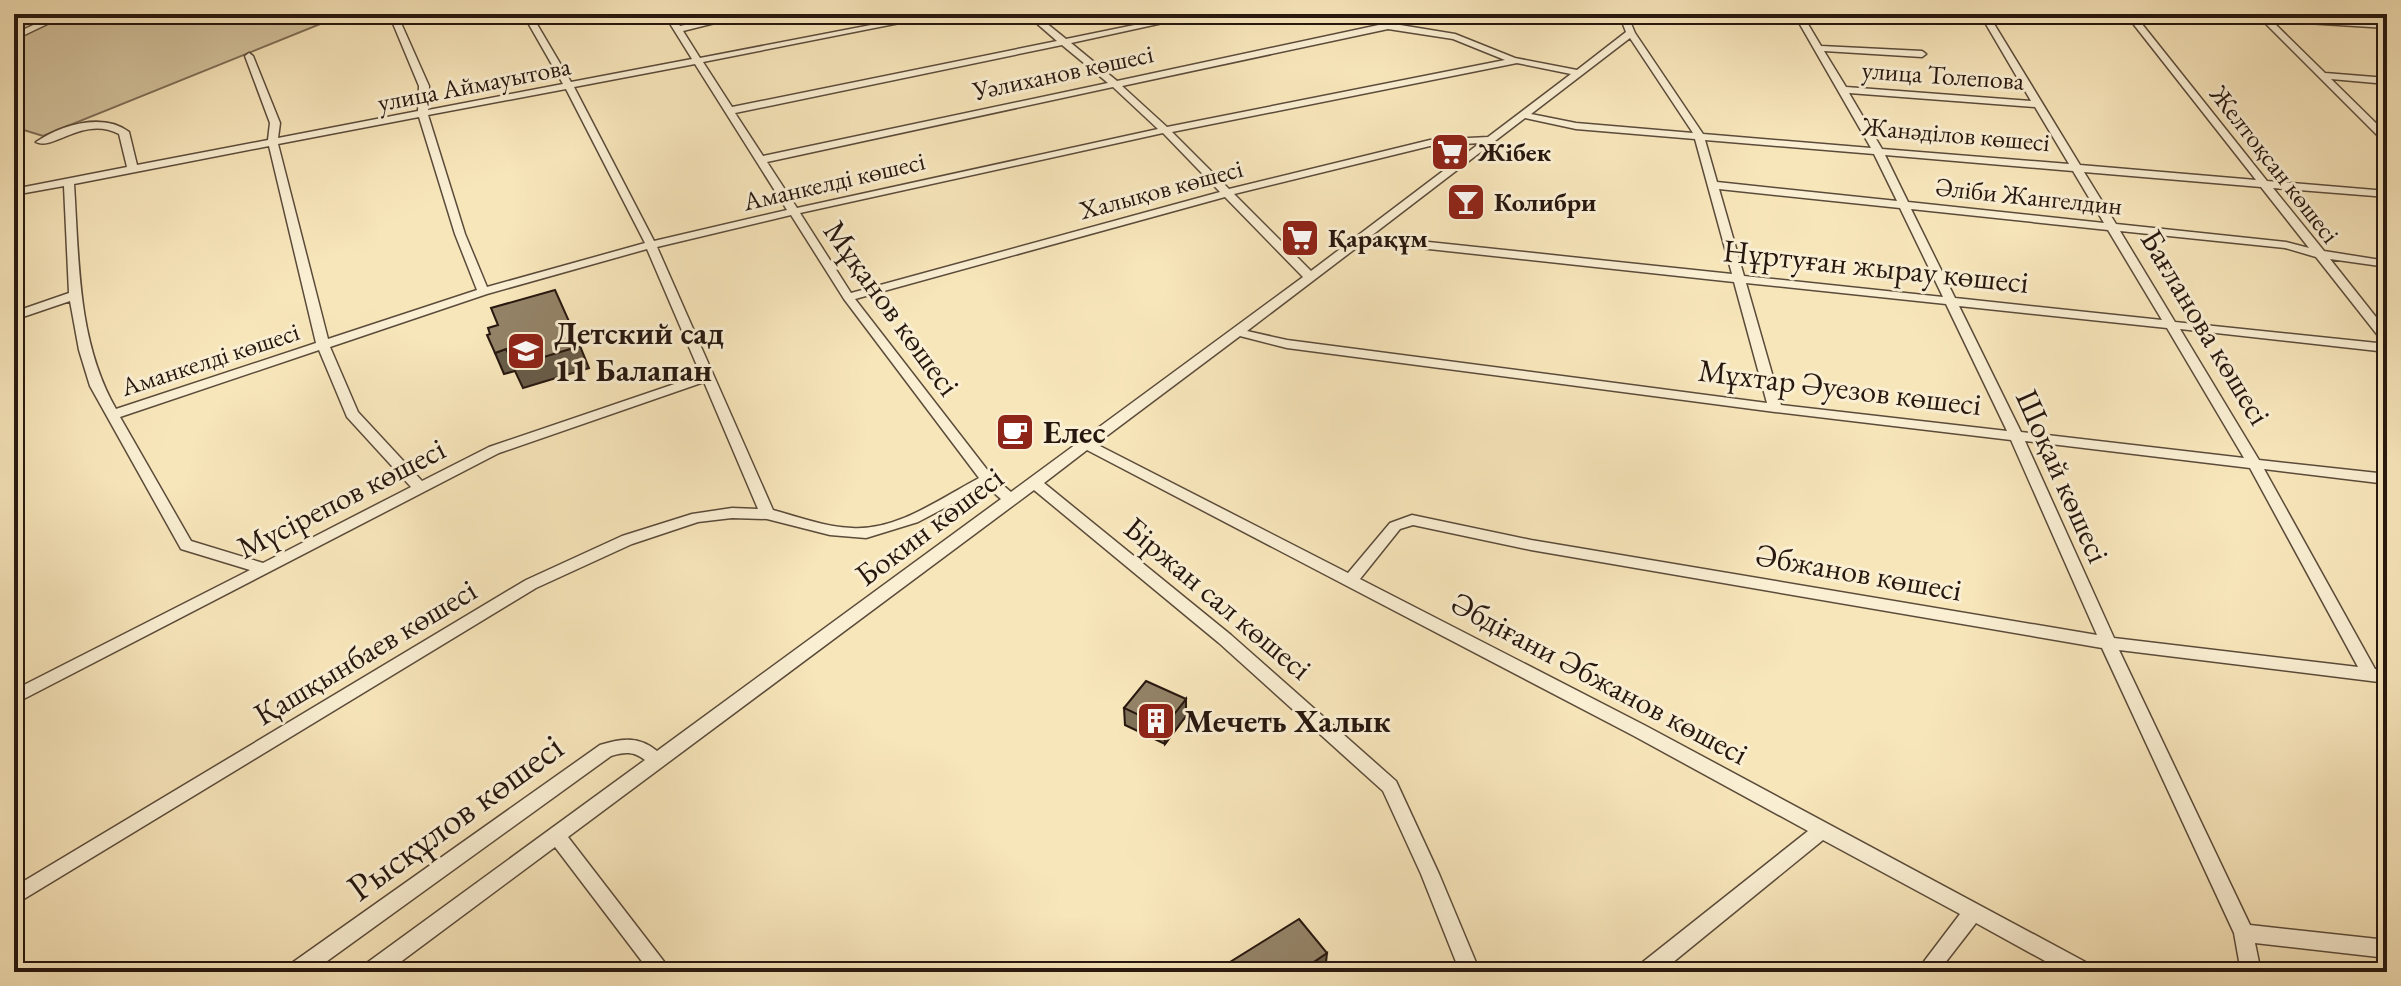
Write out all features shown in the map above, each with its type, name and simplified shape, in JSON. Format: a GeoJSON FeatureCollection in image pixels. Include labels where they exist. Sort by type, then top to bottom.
{"type":"FeatureCollection","features":[{"type":"Feature","properties":{"kind":"street"},"geometry":{"type":"LineString","coordinates":[[14,37],[64,14]]}},
{"type":"Feature","properties":{"kind":"street"},"geometry":{"type":"LineString","coordinates":[[393,14],[424,86],[423,116],[460,234],[483,292]]}},
{"type":"Feature","properties":{"kind":"street"},"geometry":{"type":"LineString","coordinates":[[527,14],[570,88],[651,245],[767,514]]}},
{"type":"Feature","properties":{"kind":"street","name":"Мұқанов көшесі"},"geometry":{"type":"LineString","coordinates":[[668,14],[848,297],[987,479],[1011,500]]}},
{"type":"Feature","properties":{"kind":"street"},"geometry":{"type":"LineString","coordinates":[[678,29],[747,14]]}},
{"type":"Feature","properties":{"kind":"street","name":"улица Аймауытова"},"geometry":{"type":"LineString","coordinates":[[14,192],[570,88],[941,14]]}},
{"type":"Feature","properties":{"kind":"street"},"geometry":{"type":"LineString","coordinates":[[1030,14],[1165,130],[1309,276]]}},
{"type":"Feature","properties":{"kind":"street"},"geometry":{"type":"LineString","coordinates":[[729,111],[1200,14]]}},
{"type":"Feature","properties":{"kind":"street"},"geometry":{"type":"LineString","coordinates":[[1623,14],[1631,33],[1699,135],[1775,408]]}},
{"type":"Feature","properties":{"kind":"street","name":"Шоқай көшесі"},"geometry":{"type":"LineString","coordinates":[[1798,14],[1877,149],[2016,436],[2108,643],[2244,933],[2251,972]]}},
{"type":"Feature","properties":{"kind":"street","name":"Бағланова көшесі"},"geometry":{"type":"LineString","coordinates":[[1984,14],[2254,463],[2370,675]]}},
{"type":"Feature","properties":{"kind":"street"},"geometry":{"type":"LineString","coordinates":[[2048,14],[2132,17]]}},
{"type":"Feature","properties":{"kind":"street"},"geometry":{"type":"LineString","coordinates":[[2262,16],[2387,25]]}},
{"type":"Feature","properties":{"kind":"street"},"geometry":{"type":"LineString","coordinates":[[2262,16],[2387,140]]}},
{"type":"Feature","properties":{"kind":"street","name":"Желтоқсан көшесі"},"geometry":{"type":"LineString","coordinates":[[2132,17],[2260,183],[2387,339]]}},
{"type":"Feature","properties":{"kind":"street","name":"Уәлиханов көшесі"},"geometry":{"type":"LineString","coordinates":[[760,160],[1388,26],[1455,37],[1513,60]]}},
{"type":"Feature","properties":{"kind":"street","name":"Бокин көшесі"},"geometry":{"type":"LineString","coordinates":[[371,972],[1238,332],[1631,33]]}},
{"type":"Feature","properties":{"kind":"street"},"geometry":{"type":"LineString","coordinates":[[1818,48],[1922,54]]}},
{"type":"Feature","properties":{"kind":"street"},"geometry":{"type":"LineString","coordinates":[[249,56],[275,123],[273,144],[323,345],[352,414],[420,488]]}},
{"type":"Feature","properties":{"kind":"street","name":"Аманкелді көшесі"},"geometry":{"type":"LineString","coordinates":[[115,414],[483,292],[651,245],[792,212],[1165,130],[1513,60],[1578,73]]}},
{"type":"Feature","properties":{"kind":"street"},"geometry":{"type":"LineString","coordinates":[[2323,76],[2387,81]]}},
{"type":"Feature","properties":{"kind":"street","name":"улица Толепова"},"geometry":{"type":"LineString","coordinates":[[1843,90],[2039,104]]}},
{"type":"Feature","properties":{"kind":"street","name":"Жанәділов көшесі"},"geometry":{"type":"LineString","coordinates":[[1522,115],[1576,126],[2387,194]]}},
{"type":"Feature","properties":{"kind":"street"},"geometry":{"type":"LineString","coordinates":[[41,142],[85,125],[113,124],[124,132],[133,170]]}},
{"type":"Feature","properties":{"kind":"street","name":"Халықов көшесі"},"geometry":{"type":"LineString","coordinates":[[848,297],[1227,193],[1430,143],[1489,140]]}},
{"type":"Feature","properties":{"kind":"street"},"geometry":{"type":"LineString","coordinates":[[69,182],[75,295],[85,350],[96,386],[115,414],[186,545],[265,569]]}},
{"type":"Feature","properties":{"kind":"street","name":"Әліби Жангелдин"},"geometry":{"type":"LineString","coordinates":[[1713,185],[2286,245],[2318,254],[2387,264]]}},
{"type":"Feature","properties":{"kind":"street","name":"Нұртуған жырау көшесі"},"geometry":{"type":"LineString","coordinates":[[1359,238],[2387,348]]}},
{"type":"Feature","properties":{"kind":"street"},"geometry":{"type":"LineString","coordinates":[[14,316],[75,295]]}},
{"type":"Feature","properties":{"kind":"street","name":"Мұхтар Әуезов көшесі"},"geometry":{"type":"LineString","coordinates":[[1238,332],[1287,344],[1775,408],[2387,479]]}},
{"type":"Feature","properties":{"kind":"street","name":"Мүсірепов көшесі"},"geometry":{"type":"LineString","coordinates":[[14,698],[494,450],[707,377]]}},
{"type":"Feature","properties":{"kind":"street","name":"Әбдіғани Әбжанов көшесі"},"geometry":{"type":"LineString","coordinates":[[1086,444],[1640,731],[2084,972]]}},
{"type":"Feature","properties":{"kind":"street","name":"Қашқынбаев көшесі"},"geometry":{"type":"LineString","coordinates":[[14,897],[531,584],[627,540],[697,517],[732,513],[767,514],[846,533],[865,533],[938,505],[987,479]]}},
{"type":"Feature","properties":{"kind":"street","name":"Біржан сал көшесі"},"geometry":{"type":"LineString","coordinates":[[1034,482],[1225,639],[1390,786],[1425,861],[1470,972]]}},
{"type":"Feature","properties":{"kind":"street","name":"Әбжанов көшесі"},"geometry":{"type":"LineString","coordinates":[[1350,581],[1395,526],[1412,520],[1531,545],[2108,643],[2387,677]]}},
{"type":"Feature","properties":{"kind":"street","name":"Рысқұлов көшесі"},"geometry":{"type":"LineString","coordinates":[[296,972],[606,750],[628,744],[641,747],[657,761]]}},
{"type":"Feature","properties":{"kind":"street"},"geometry":{"type":"LineString","coordinates":[[1646,972],[1822,830]]}},
{"type":"Feature","properties":{"kind":"street"},"geometry":{"type":"LineString","coordinates":[[556,835],[662,972]]}},
{"type":"Feature","properties":{"kind":"street"},"geometry":{"type":"LineString","coordinates":[[1926,972],[1973,912]]}},
{"type":"Feature","properties":{"kind":"street"},"geometry":{"type":"LineString","coordinates":[[2244,933],[2387,949]]}},
{"type":"Feature","properties":{"kind":"shaded area"},"geometry":{"type":"Polygon","coordinates":[[[14,14],[345,14],[43,136],[14,127],[14,14]]]}},
{"type":"Feature","properties":{"kind":"building"},"geometry":{"type":"Polygon","coordinates":[[[555,290],[580,346],[514,366],[506,349],[495,353],[487,335],[490,334],[488,328],[498,325],[491,308],[555,290]]]}},
{"type":"Feature","properties":{"kind":"building"},"geometry":{"type":"Polygon","coordinates":[[[1146,681],[1186,699],[1164,727],[1124,708],[1146,681]]]}},
{"type":"Feature","properties":{"kind":"building"},"geometry":{"type":"Polygon","coordinates":[[[1299,919],[1327,953],[1299,972],[1214,972],[1299,919]]]}},
{"type":"Feature","properties":{"kind":"place","name":"Жібек"},"geometry":{"type":"Point","coordinates":[1450,152]}},
{"type":"Feature","properties":{"kind":"place","name":"Колибри"},"geometry":{"type":"Point","coordinates":[1466,202]}},
{"type":"Feature","properties":{"kind":"place","name":"Қарақұм"},"geometry":{"type":"Point","coordinates":[1300,238]}},
{"type":"Feature","properties":{"kind":"place","name":"Детский сад 11 Балапан"},"geometry":{"type":"Point","coordinates":[526,351]}},
{"type":"Feature","properties":{"kind":"place","name":"Елес"},"geometry":{"type":"Point","coordinates":[1015,432]}},
{"type":"Feature","properties":{"kind":"place","name":"Мечеть Халык"},"geometry":{"type":"Point","coordinates":[1156,721]}}]}
